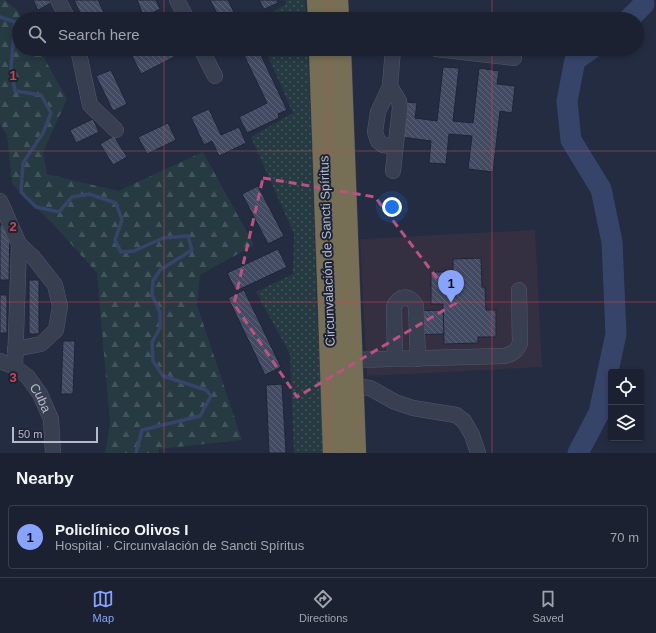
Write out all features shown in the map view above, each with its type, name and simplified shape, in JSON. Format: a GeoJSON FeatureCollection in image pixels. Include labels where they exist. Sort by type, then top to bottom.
{"type":"FeatureCollection","features":[{"type":"Feature","properties":{"kind":"highway"},"geometry":{"type":"LineString","coordinates":[[318,0],[319,12]]}},
{"type":"Feature","properties":{"kind":"highway"},"geometry":{"type":"LineString","coordinates":[[337,0],[338,12]]}},
{"type":"Feature","properties":{"kind":"highway","name":"Circunvalación de Sancti Spíritus"},"geometry":{"type":"LineString","coordinates":[[320,56],[334,453]]}},
{"type":"Feature","properties":{"kind":"highway","name":"Circunvalación de Sancti Spíritus"},"geometry":{"type":"LineString","coordinates":[[340,56],[355,453]]}},
{"type":"Feature","properties":{"kind":"street"},"geometry":{"type":"LineString","coordinates":[[58,0],[64,12]]}},
{"type":"Feature","properties":{"kind":"street"},"geometry":{"type":"LineString","coordinates":[[177,0],[183,12]]}},
{"type":"Feature","properties":{"kind":"street"},"geometry":{"type":"LineString","coordinates":[[80,56],[90,105],[116,130]]}},
{"type":"Feature","properties":{"kind":"street"},"geometry":{"type":"LineString","coordinates":[[205,56],[215,76]]}},
{"type":"Feature","properties":{"kind":"street"},"geometry":{"type":"LineString","coordinates":[[392,56],[390,86],[378,112],[375,132],[378,140],[383,145],[391,146],[396,143]]}},
{"type":"Feature","properties":{"kind":"street"},"geometry":{"type":"LineString","coordinates":[[497,56],[514,58]]}},
{"type":"Feature","properties":{"kind":"street"},"geometry":{"type":"LineString","coordinates":[[390,86],[399,101],[400,108],[393,171]]}},
{"type":"Feature","properties":{"kind":"street"},"geometry":{"type":"LineString","coordinates":[[0,201],[19,244],[33,257],[55,285],[60,306],[56,330],[51,335],[41,344],[15,349]]}},
{"type":"Feature","properties":{"kind":"street"},"geometry":{"type":"LineString","coordinates":[[14,366],[19,244]]}},
{"type":"Feature","properties":{"kind":"street"},"geometry":{"type":"LineString","coordinates":[[352,360],[504,356],[513,354],[518,349],[520,343],[519,290]]}},
{"type":"Feature","properties":{"kind":"street"},"geometry":{"type":"LineString","coordinates":[[395,359],[394,307],[397,301],[406,297],[413,300],[416,306],[418,359]]}},
{"type":"Feature","properties":{"kind":"street","name":"Cuba"},"geometry":{"type":"LineString","coordinates":[[0,361],[14,366],[28,377],[40,394],[50,419],[53,453]]}},
{"type":"Feature","properties":{"kind":"street"},"geometry":{"type":"LineString","coordinates":[[353,386],[370,388],[395,402],[413,408],[456,415],[464,421],[472,435],[478,453]]}},
{"type":"Feature","properties":{"kind":"highlighted area"},"geometry":{"type":"Polygon","coordinates":[[[263,178],[375,197],[456,303],[297,397],[234,304],[263,178]]]}},
{"type":"Feature","properties":{"kind":"shaded area"},"geometry":{"type":"Polygon","coordinates":[[[535,230],[542,367],[367,376],[360,239],[535,230]]]}},
{"type":"Feature","properties":{"kind":"green space"},"geometry":{"type":"Polygon","coordinates":[[[0,0],[5,0],[18,12],[12,12],[12,56],[43,56],[67,99],[43,152],[47,174],[118,191],[203,152],[254,245],[200,275],[197,305],[242,440],[159,449],[159,453],[105,453],[110,424],[97,273],[55,226],[12,184],[7,135],[0,124],[0,0]]]}},
{"type":"Feature","properties":{"kind":"green space"},"geometry":{"type":"Polygon","coordinates":[[[285,0],[305,0],[306,12],[272,12],[286,4],[285,0]]]}},
{"type":"Feature","properties":{"kind":"green space"},"geometry":{"type":"Polygon","coordinates":[[[268,56],[308,56],[317,312],[324,453],[294,453],[290,354],[256,292],[293,274],[294,234],[251,137],[293,113],[268,56]]]}},
{"type":"Feature","properties":{"kind":"building"},"geometry":{"type":"Polygon","coordinates":[[[33,0],[49,0],[51,3],[38,10],[33,0]]]}},
{"type":"Feature","properties":{"kind":"building"},"geometry":{"type":"Polygon","coordinates":[[[74,0],[98,0],[104,12],[80,12],[74,0]]]}},
{"type":"Feature","properties":{"kind":"building"},"geometry":{"type":"Polygon","coordinates":[[[137,0],[156,0],[160,9],[154,12],[142,12],[137,0]]]}},
{"type":"Feature","properties":{"kind":"building"},"geometry":{"type":"Polygon","coordinates":[[[210,0],[228,0],[234,12],[216,12],[210,0]]]}},
{"type":"Feature","properties":{"kind":"building"},"geometry":{"type":"Polygon","coordinates":[[[259,0],[277,0],[278,3],[264,9],[259,0]]]}},
{"type":"Feature","properties":{"kind":"building"},"geometry":{"type":"Polygon","coordinates":[[[132,56],[174,56],[174,57],[141,74],[132,56]]]}},
{"type":"Feature","properties":{"kind":"building"},"geometry":{"type":"Polygon","coordinates":[[[244,56],[261,56],[287,110],[278,114],[279,118],[247,133],[239,117],[267,103],[244,56]]]}},
{"type":"Feature","properties":{"kind":"building"},"geometry":{"type":"Polygon","coordinates":[[[443,67],[459,68],[453,121],[473,123],[479,68],[499,71],[497,84],[515,86],[512,113],[500,111],[493,172],[468,169],[472,136],[449,134],[446,164],[429,163],[431,141],[402,137],[405,102],[417,103],[415,118],[437,121],[443,67]]]}},
{"type":"Feature","properties":{"kind":"building"},"geometry":{"type":"Polygon","coordinates":[[[111,70],[127,104],[113,111],[96,76],[111,70]]]}},
{"type":"Feature","properties":{"kind":"building"},"geometry":{"type":"Polygon","coordinates":[[[209,109],[221,135],[239,127],[246,143],[219,156],[212,141],[204,145],[191,117],[209,109]]]}},
{"type":"Feature","properties":{"kind":"building"},"geometry":{"type":"Polygon","coordinates":[[[93,119],[99,132],[76,143],[70,130],[93,119]]]}},
{"type":"Feature","properties":{"kind":"building"},"geometry":{"type":"Polygon","coordinates":[[[168,123],[176,140],[147,154],[138,137],[168,123]]]}},
{"type":"Feature","properties":{"kind":"building"},"geometry":{"type":"Polygon","coordinates":[[[114,136],[127,157],[113,165],[100,144],[114,136]]]}},
{"type":"Feature","properties":{"kind":"building"},"geometry":{"type":"Polygon","coordinates":[[[258,186],[284,236],[268,244],[242,194],[258,186]]]}},
{"type":"Feature","properties":{"kind":"building"},"geometry":{"type":"Polygon","coordinates":[[[0,225],[10,225],[9,280],[0,280],[0,225]]]}},
{"type":"Feature","properties":{"kind":"building"},"geometry":{"type":"Polygon","coordinates":[[[278,249],[287,267],[236,291],[227,273],[278,249]]]}},
{"type":"Feature","properties":{"kind":"building"},"geometry":{"type":"Polygon","coordinates":[[[481,258],[482,287],[485,287],[486,310],[496,310],[496,337],[478,337],[478,343],[444,344],[443,304],[431,304],[431,272],[453,272],[453,259],[481,258]]]}},
{"type":"Feature","properties":{"kind":"building"},"geometry":{"type":"Polygon","coordinates":[[[29,280],[39,280],[39,334],[29,334],[29,280]]]}},
{"type":"Feature","properties":{"kind":"building"},"geometry":{"type":"Polygon","coordinates":[[[244,290],[281,367],[265,375],[228,298],[244,290]]]}},
{"type":"Feature","properties":{"kind":"building"},"geometry":{"type":"Polygon","coordinates":[[[0,295],[7,295],[7,333],[0,333],[0,295]]]}},
{"type":"Feature","properties":{"kind":"building"},"geometry":{"type":"Polygon","coordinates":[[[443,310],[444,334],[411,335],[411,311],[443,310]]]}},
{"type":"Feature","properties":{"kind":"building"},"geometry":{"type":"Polygon","coordinates":[[[63,341],[75,341],[73,394],[61,394],[63,341]]]}},
{"type":"Feature","properties":{"kind":"building"},"geometry":{"type":"Polygon","coordinates":[[[282,384],[286,453],[269,453],[266,385],[282,384]]]}},
{"type":"Feature","properties":{"kind":"waterway"},"geometry":{"type":"LineString","coordinates":[[636,12],[644,4],[643,0]]}},
{"type":"Feature","properties":{"kind":"waterway"},"geometry":{"type":"LineString","coordinates":[[0,17],[12,21]]}},
{"type":"Feature","properties":{"kind":"waterway"},"geometry":{"type":"LineString","coordinates":[[12,56],[11,68],[15,91],[41,95],[51,113],[43,133],[23,163],[21,192],[36,207],[59,212],[72,197],[89,194],[116,203],[122,220],[115,240],[121,252],[134,251],[163,238],[188,236],[192,250],[160,270],[153,281],[152,295],[160,312],[160,328],[152,342],[153,361],[163,376],[206,390],[211,396],[200,416],[142,430],[136,453]]}},
{"type":"Feature","properties":{"kind":"waterway"},"geometry":{"type":"LineString","coordinates":[[578,453],[599,413],[616,334],[612,242],[601,189],[571,140],[567,101],[575,60],[581,56]]}},
{"type":"Feature","properties":{"kind":"place","name":"Policlínico Olivos I"},"geometry":{"type":"Point","coordinates":[451,303]}}]}
